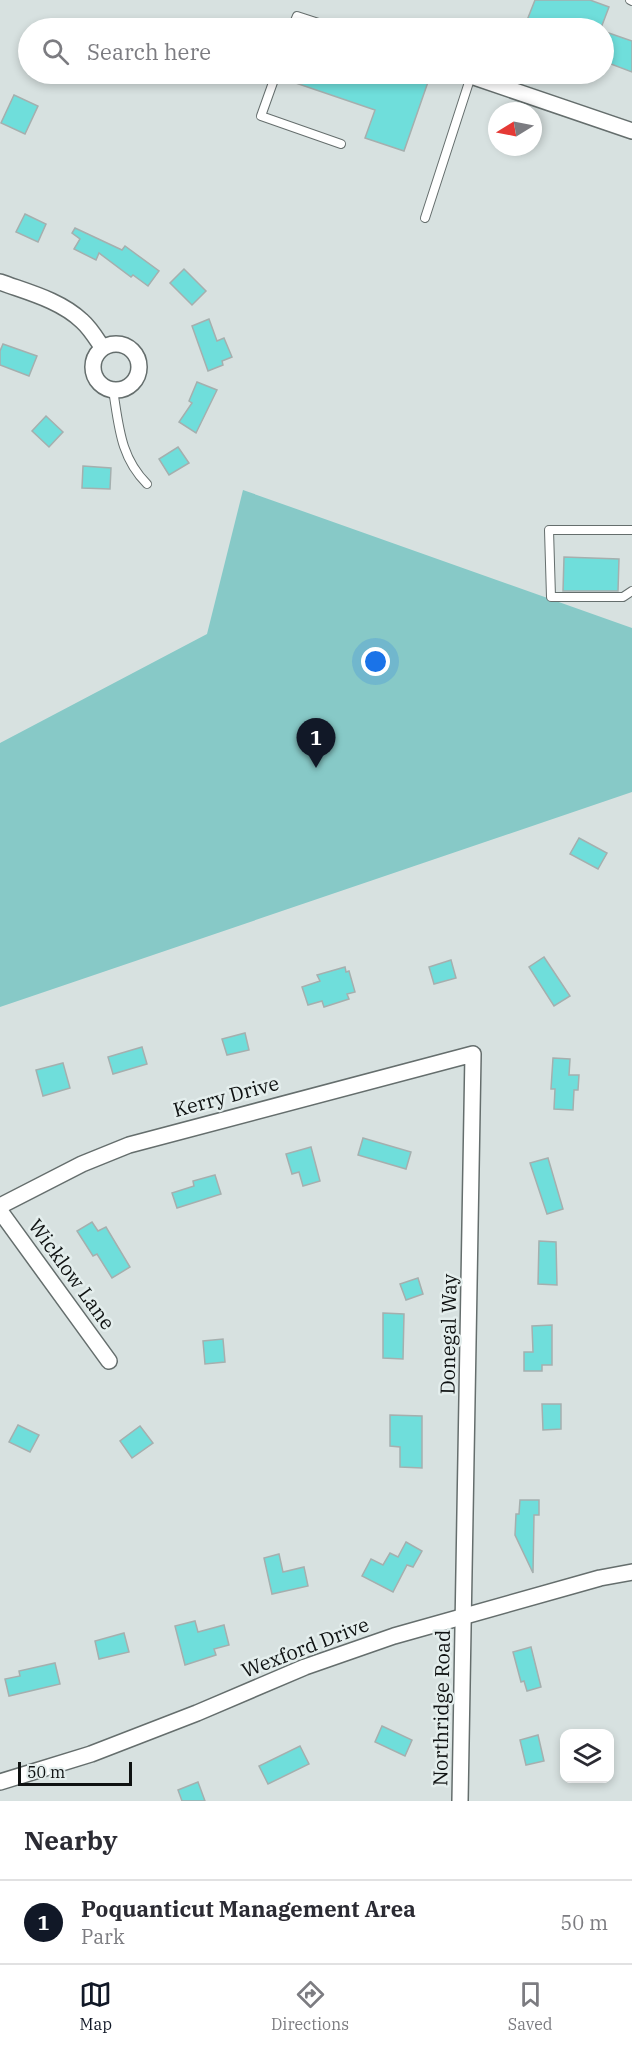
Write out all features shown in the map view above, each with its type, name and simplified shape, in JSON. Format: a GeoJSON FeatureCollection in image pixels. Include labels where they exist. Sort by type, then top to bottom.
{"type":"FeatureCollection","features":[{"type":"Feature","properties":{"kind":"street"},"geometry":{"type":"LineString","coordinates":[[494,84],[632,131]]}},
{"type":"Feature","properties":{"kind":"street"},"geometry":{"type":"LineString","coordinates":[[0,282],[53,302],[77,316],[102,347]]}},
{"type":"Feature","properties":{"kind":"street"},"geometry":{"type":"LineString","coordinates":[[110,344],[125,345],[136,354],[139,361],[137,376],[133,382],[121,390],[113,390],[98,383],[92,368],[96,353],[102,347],[110,344]]}},
{"type":"Feature","properties":{"kind":"street","name":"Kerry Drive"},"geometry":{"type":"LineString","coordinates":[[0,1206],[82,1164],[129,1145],[473,1054]]}},
{"type":"Feature","properties":{"kind":"street","name":"Donegal Way"},"geometry":{"type":"LineString","coordinates":[[464,1616],[473,1054]]}},
{"type":"Feature","properties":{"kind":"street","name":"Wicklow Lane"},"geometry":{"type":"LineString","coordinates":[[0,1211],[109,1361]]}},
{"type":"Feature","properties":{"kind":"street","name":"Wexford Drive"},"geometry":{"type":"LineString","coordinates":[[0,1782],[139,1737],[305,1667],[394,1636],[600,1578],[632,1572]]}},
{"type":"Feature","properties":{"kind":"street","name":"Northridge Road"},"geometry":{"type":"LineString","coordinates":[[460,1801],[464,1616]]}},
{"type":"Feature","properties":{"kind":"lane"},"geometry":{"type":"LineString","coordinates":[[272,84],[261,116],[340,144]]}},
{"type":"Feature","properties":{"kind":"lane"},"geometry":{"type":"LineString","coordinates":[[425,218],[465,84]]}},
{"type":"Feature","properties":{"kind":"lane"},"geometry":{"type":"LineString","coordinates":[[113,390],[127,458],[147,484]]}},
{"type":"Feature","properties":{"kind":"lane"},"geometry":{"type":"LineString","coordinates":[[632,530],[549,530],[551,597],[623,597],[632,591]]}},
{"type":"Feature","properties":{"kind":"shaded area"},"geometry":{"type":"Polygon","coordinates":[[[243,490],[632,628],[632,792],[0,1007],[0,743],[207,634],[243,490]]]}},
{"type":"Feature","properties":{"kind":"building"},"geometry":{"type":"Polygon","coordinates":[[[535,0],[590,0],[609,7],[605,18],[528,18],[535,0]]]}},
{"type":"Feature","properties":{"kind":"building"},"geometry":{"type":"Polygon","coordinates":[[[614,35],[632,41],[632,72],[614,65],[614,35]]]}},
{"type":"Feature","properties":{"kind":"building"},"geometry":{"type":"Polygon","coordinates":[[[299,84],[427,84],[404,151],[365,138],[375,110],[299,84]]]}},
{"type":"Feature","properties":{"kind":"building"},"geometry":{"type":"Polygon","coordinates":[[[14,95],[38,106],[25,134],[1,123],[14,95]]]}},
{"type":"Feature","properties":{"kind":"building"},"geometry":{"type":"Polygon","coordinates":[[[25,214],[46,224],[38,242],[16,232],[25,214]]]}},
{"type":"Feature","properties":{"kind":"building"},"geometry":{"type":"Polygon","coordinates":[[[75,228],[122,250],[125,246],[159,271],[148,286],[133,275],[131,277],[99,253],[96,260],[74,249],[80,239],[72,233],[75,228]]]}},
{"type":"Feature","properties":{"kind":"building"},"geometry":{"type":"Polygon","coordinates":[[[184,269],[206,291],[192,305],[170,283],[184,269]]]}},
{"type":"Feature","properties":{"kind":"building"},"geometry":{"type":"Polygon","coordinates":[[[209,319],[217,341],[224,338],[232,357],[222,361],[223,365],[208,371],[192,326],[209,319]]]}},
{"type":"Feature","properties":{"kind":"building"},"geometry":{"type":"Polygon","coordinates":[[[3,344],[37,356],[29,376],[0,365],[0,351],[3,344]]]}},
{"type":"Feature","properties":{"kind":"building"},"geometry":{"type":"Polygon","coordinates":[[[197,382],[217,390],[196,433],[179,422],[192,403],[189,401],[197,382]]]}},
{"type":"Feature","properties":{"kind":"building"},"geometry":{"type":"Polygon","coordinates":[[[46,416],[63,432],[49,447],[32,431],[46,416]]]}},
{"type":"Feature","properties":{"kind":"building"},"geometry":{"type":"Polygon","coordinates":[[[178,447],[189,463],[169,475],[159,459],[178,447]]]}},
{"type":"Feature","properties":{"kind":"building"},"geometry":{"type":"Polygon","coordinates":[[[83,466],[111,468],[110,489],[82,488],[83,466]]]}},
{"type":"Feature","properties":{"kind":"building"},"geometry":{"type":"Polygon","coordinates":[[[564,557],[619,559],[618,591],[563,591],[564,557]]]}},
{"type":"Feature","properties":{"kind":"building"},"geometry":{"type":"Polygon","coordinates":[[[579,838],[607,853],[598,869],[570,854],[579,838]]]}},
{"type":"Feature","properties":{"kind":"building"},"geometry":{"type":"Polygon","coordinates":[[[544,957],[570,996],[554,1006],[529,967],[544,957]]]}},
{"type":"Feature","properties":{"kind":"building"},"geometry":{"type":"Polygon","coordinates":[[[451,960],[456,978],[434,984],[429,967],[451,960]]]}},
{"type":"Feature","properties":{"kind":"building"},"geometry":{"type":"Polygon","coordinates":[[[345,967],[346,972],[349,971],[355,992],[347,994],[349,999],[324,1007],[322,1001],[308,1005],[302,987],[320,981],[317,975],[345,967]]]}},
{"type":"Feature","properties":{"kind":"building"},"geometry":{"type":"Polygon","coordinates":[[[245,1033],[249,1050],[227,1055],[222,1039],[245,1033]]]}},
{"type":"Feature","properties":{"kind":"building"},"geometry":{"type":"Polygon","coordinates":[[[142,1047],[147,1064],[113,1074],[108,1057],[142,1047]]]}},
{"type":"Feature","properties":{"kind":"building"},"geometry":{"type":"Polygon","coordinates":[[[553,1058],[570,1059],[569,1075],[579,1075],[578,1090],[574,1090],[573,1110],[554,1109],[555,1089],[551,1089],[553,1058]]]}},
{"type":"Feature","properties":{"kind":"building"},"geometry":{"type":"Polygon","coordinates":[[[63,1063],[70,1088],[43,1096],[36,1070],[63,1063]]]}},
{"type":"Feature","properties":{"kind":"building"},"geometry":{"type":"Polygon","coordinates":[[[363,1138],[411,1152],[406,1169],[358,1155],[363,1138]]]}},
{"type":"Feature","properties":{"kind":"building"},"geometry":{"type":"Polygon","coordinates":[[[311,1147],[320,1181],[303,1186],[299,1172],[292,1174],[286,1154],[311,1147]]]}},
{"type":"Feature","properties":{"kind":"building"},"geometry":{"type":"Polygon","coordinates":[[[548,1158],[563,1209],[547,1214],[530,1163],[548,1158]]]}},
{"type":"Feature","properties":{"kind":"building"},"geometry":{"type":"Polygon","coordinates":[[[215,1175],[221,1194],[177,1208],[172,1193],[194,1186],[193,1181],[215,1175]]]}},
{"type":"Feature","properties":{"kind":"building"},"geometry":{"type":"Polygon","coordinates":[[[92,1222],[98,1231],[106,1227],[130,1267],[112,1278],[97,1254],[93,1256],[77,1231],[92,1222]]]}},
{"type":"Feature","properties":{"kind":"building"},"geometry":{"type":"Polygon","coordinates":[[[539,1241],[556,1242],[557,1285],[538,1284],[539,1241]]]}},
{"type":"Feature","properties":{"kind":"building"},"geometry":{"type":"Polygon","coordinates":[[[418,1278],[423,1294],[406,1300],[400,1284],[418,1278]]]}},
{"type":"Feature","properties":{"kind":"building"},"geometry":{"type":"Polygon","coordinates":[[[383,1313],[404,1314],[403,1359],[383,1358],[383,1313]]]}},
{"type":"Feature","properties":{"kind":"building"},"geometry":{"type":"Polygon","coordinates":[[[552,1325],[552,1365],[542,1365],[542,1371],[524,1371],[524,1352],[533,1352],[532,1326],[552,1325]]]}},
{"type":"Feature","properties":{"kind":"building"},"geometry":{"type":"Polygon","coordinates":[[[223,1339],[225,1362],[205,1364],[203,1341],[223,1339]]]}},
{"type":"Feature","properties":{"kind":"building"},"geometry":{"type":"Polygon","coordinates":[[[542,1404],[561,1404],[561,1429],[543,1430],[542,1404]]]}},
{"type":"Feature","properties":{"kind":"building"},"geometry":{"type":"Polygon","coordinates":[[[390,1415],[422,1416],[422,1468],[400,1467],[400,1447],[390,1446],[390,1415]]]}},
{"type":"Feature","properties":{"kind":"building"},"geometry":{"type":"Polygon","coordinates":[[[18,1425],[39,1435],[30,1452],[9,1442],[18,1425]]]}},
{"type":"Feature","properties":{"kind":"building"},"geometry":{"type":"Polygon","coordinates":[[[140,1426],[153,1443],[132,1458],[120,1441],[140,1426]]]}},
{"type":"Feature","properties":{"kind":"building"},"geometry":{"type":"Polygon","coordinates":[[[520,1500],[539,1500],[539,1515],[534,1515],[533,1573],[515,1535],[516,1514],[519,1514],[520,1500]]]}},
{"type":"Feature","properties":{"kind":"building"},"geometry":{"type":"Polygon","coordinates":[[[406,1542],[422,1551],[413,1567],[407,1565],[393,1592],[362,1576],[371,1559],[383,1565],[390,1553],[398,1557],[406,1542]]]}},
{"type":"Feature","properties":{"kind":"building"},"geometry":{"type":"Polygon","coordinates":[[[279,1554],[283,1572],[304,1567],[308,1586],[272,1594],[264,1558],[279,1554]]]}},
{"type":"Feature","properties":{"kind":"building"},"geometry":{"type":"Polygon","coordinates":[[[195,1621],[198,1632],[224,1625],[229,1645],[214,1649],[216,1655],[185,1665],[175,1626],[195,1621]]]}},
{"type":"Feature","properties":{"kind":"building"},"geometry":{"type":"Polygon","coordinates":[[[124,1633],[129,1652],[99,1659],[95,1641],[124,1633]]]}},
{"type":"Feature","properties":{"kind":"building"},"geometry":{"type":"Polygon","coordinates":[[[531,1647],[541,1687],[527,1691],[524,1681],[521,1682],[513,1652],[531,1647]]]}},
{"type":"Feature","properties":{"kind":"building"},"geometry":{"type":"Polygon","coordinates":[[[55,1663],[60,1684],[9,1696],[5,1679],[20,1676],[19,1671],[55,1663]]]}},
{"type":"Feature","properties":{"kind":"building"},"geometry":{"type":"Polygon","coordinates":[[[382,1726],[412,1740],[405,1756],[375,1742],[382,1726]]]}},
{"type":"Feature","properties":{"kind":"building"},"geometry":{"type":"Polygon","coordinates":[[[538,1735],[544,1761],[526,1765],[520,1740],[538,1735]]]}},
{"type":"Feature","properties":{"kind":"building"},"geometry":{"type":"Polygon","coordinates":[[[300,1746],[309,1764],[268,1784],[259,1766],[300,1746]]]}},
{"type":"Feature","properties":{"kind":"building"},"geometry":{"type":"Polygon","coordinates":[[[198,1782],[205,1801],[182,1801],[178,1790],[198,1782]]]}},
{"type":"Feature","properties":{"kind":"place","name":"Poquanticut Management Area"},"geometry":{"type":"Point","coordinates":[316,768]}}]}
